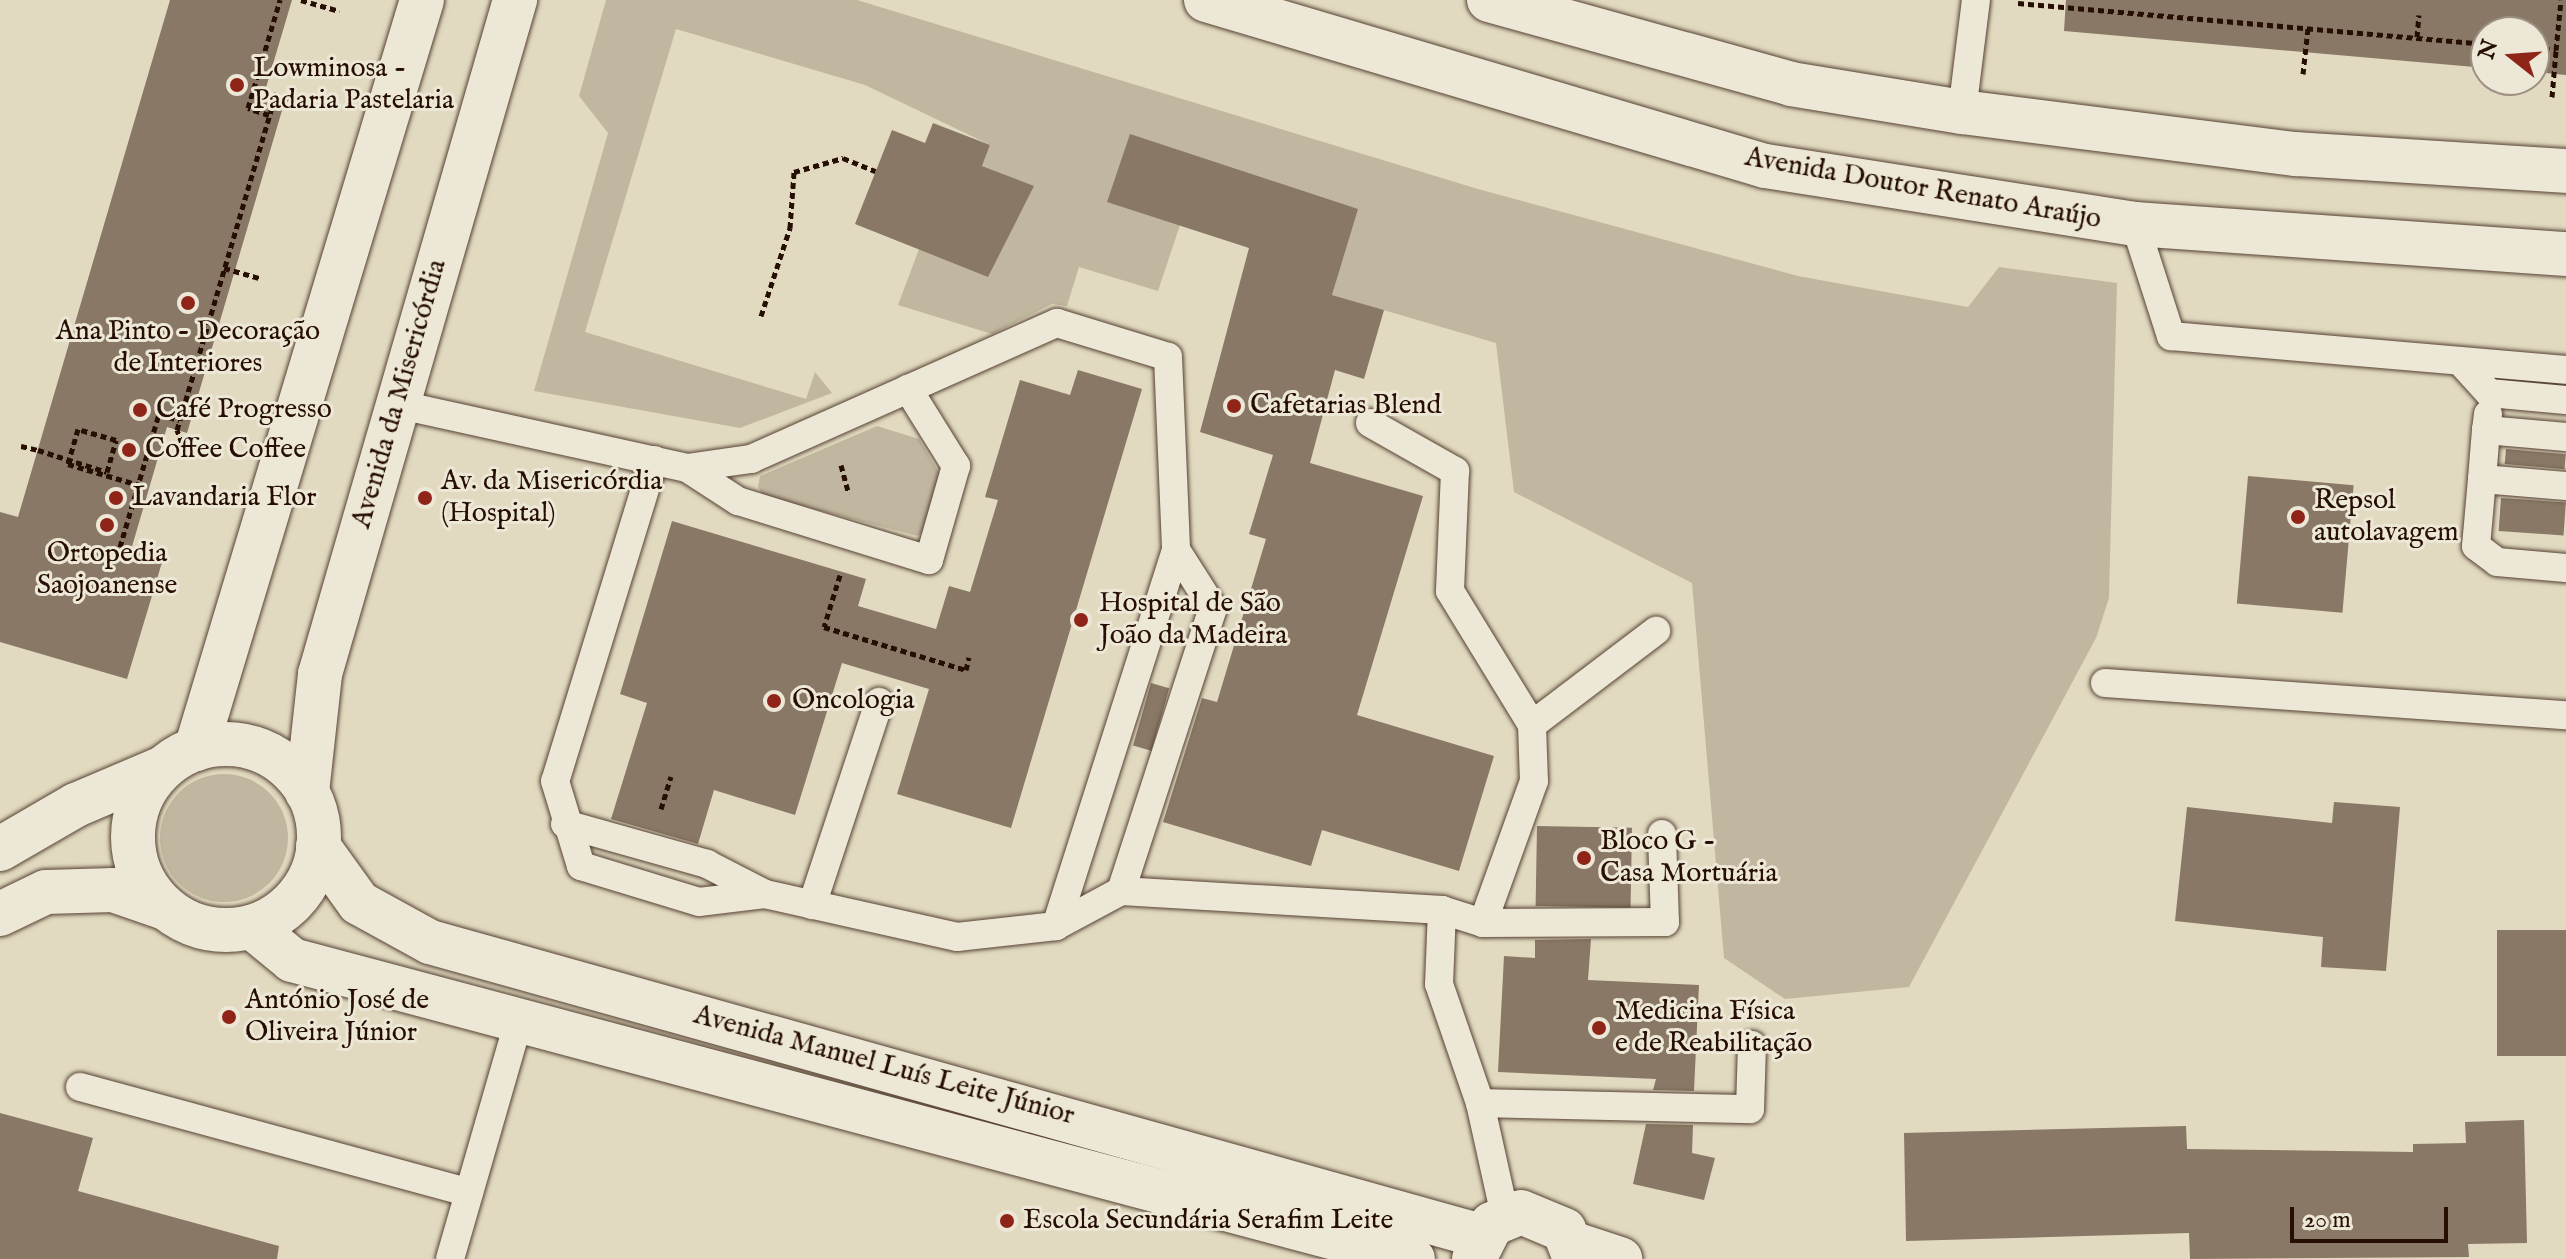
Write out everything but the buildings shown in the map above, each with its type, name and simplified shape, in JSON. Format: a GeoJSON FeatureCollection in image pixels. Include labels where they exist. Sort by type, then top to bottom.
{"type":"FeatureCollection","features":[{"type":"Feature","properties":{"kind":"street"},"geometry":{"type":"LineString","coordinates":[[165,908],[137,865],[132,840],[145,790],[179,759],[422,0]]}},
{"type":"Feature","properties":{"kind":"street","name":"Avenida da Misericórdia"},"geometry":{"type":"LineString","coordinates":[[307,792],[320,674],[515,0]]}},
{"type":"Feature","properties":{"kind":"street","name":"Avenida Doutor Renato Araújo"},"geometry":{"type":"LineString","coordinates":[[1206,0],[1765,166],[2135,224],[2566,254]]}},
{"type":"Feature","properties":{"kind":"street"},"geometry":{"type":"LineString","coordinates":[[1489,0],[1791,84],[1962,112],[2296,154],[2566,171]]}},
{"type":"Feature","properties":{"kind":"street"},"geometry":{"type":"LineString","coordinates":[[0,849],[76,805],[179,759],[228,744],[259,750],[307,792],[318,846],[298,896],[252,927],[206,928],[165,908],[113,890],[46,892],[0,914]]}},
{"type":"Feature","properties":{"kind":"street","name":"Avenida Manuel Luís Leite Júnior"},"geometry":{"type":"LineString","coordinates":[[318,846],[359,903],[430,942],[1487,1237],[1536,1213],[1573,1251],[1620,1259]]}},
{"type":"Feature","properties":{"kind":"street","name":"Avenida Manuel Luís Leite Júnior"},"geometry":{"type":"LineString","coordinates":[[252,927],[292,960],[518,1023],[1413,1259]]}},
{"type":"Feature","properties":{"kind":"lane"},"geometry":{"type":"LineString","coordinates":[[1962,112],[1976,0]]}},
{"type":"Feature","properties":{"kind":"lane"},"geometry":{"type":"LineString","coordinates":[[2135,224],[2171,336],[2566,370]]}},
{"type":"Feature","properties":{"kind":"lane"},"geometry":{"type":"LineString","coordinates":[[687,468],[751,459],[1057,323],[1168,357],[1176,550],[1056,926]]}},
{"type":"Feature","properties":{"kind":"lane"},"geometry":{"type":"LineString","coordinates":[[2460,361],[2489,393],[2566,400]]}},
{"type":"Feature","properties":{"kind":"lane"},"geometry":{"type":"LineString","coordinates":[[396,404],[687,468],[738,501],[929,560],[956,466],[908,389]]}},
{"type":"Feature","properties":{"kind":"lane"},"geometry":{"type":"LineString","coordinates":[[2489,393],[2476,546],[2497,562],[2566,568]]}},
{"type":"Feature","properties":{"kind":"lane"},"geometry":{"type":"LineString","coordinates":[[1370,423],[1455,471],[1450,591],[1532,725],[1534,781],[1483,923]]}},
{"type":"Feature","properties":{"kind":"lane"},"geometry":{"type":"LineString","coordinates":[[2486,430],[2566,437]]}},
{"type":"Feature","properties":{"kind":"lane"},"geometry":{"type":"LineString","coordinates":[[654,460],[555,781],[565,824],[581,866],[699,902],[765,894]]}},
{"type":"Feature","properties":{"kind":"lane"},"geometry":{"type":"LineString","coordinates":[[2482,479],[2566,486]]}},
{"type":"Feature","properties":{"kind":"lane"},"geometry":{"type":"LineString","coordinates":[[1121,891],[1213,608],[1176,550]]}},
{"type":"Feature","properties":{"kind":"lane"},"geometry":{"type":"LineString","coordinates":[[1532,725],[1656,631]]}},
{"type":"Feature","properties":{"kind":"lane"},"geometry":{"type":"LineString","coordinates":[[2105,683],[2566,715]]}},
{"type":"Feature","properties":{"kind":"lane"},"geometry":{"type":"LineString","coordinates":[[812,905],[879,702]]}},
{"type":"Feature","properties":{"kind":"lane"},"geometry":{"type":"LineString","coordinates":[[565,824],[707,864],[765,894],[957,937],[1056,926],[1121,891],[1442,910],[1483,923],[1665,922],[1662,834]]}},
{"type":"Feature","properties":{"kind":"lane"},"geometry":{"type":"LineString","coordinates":[[1442,910],[1439,984],[1480,1103],[1487,1237]]}},
{"type":"Feature","properties":{"kind":"lane"},"geometry":{"type":"LineString","coordinates":[[450,1259],[518,1023]]}},
{"type":"Feature","properties":{"kind":"lane"},"geometry":{"type":"LineString","coordinates":[[1480,1103],[1750,1109],[1752,1045]]}},
{"type":"Feature","properties":{"kind":"lane"},"geometry":{"type":"LineString","coordinates":[[80,1087],[469,1193]]}},
{"type":"Feature","properties":{"kind":"path"},"geometry":{"type":"LineString","coordinates":[[269,115],[248,108],[280,0]]}},
{"type":"Feature","properties":{"kind":"path"},"geometry":{"type":"LineString","coordinates":[[301,0],[339,11]]}},
{"type":"Feature","properties":{"kind":"path"},"geometry":{"type":"LineString","coordinates":[[2552,97],[2561,0]]}},
{"type":"Feature","properties":{"kind":"path"},"geometry":{"type":"LineString","coordinates":[[2012,3],[2470,43]]}},
{"type":"Feature","properties":{"kind":"path"},"geometry":{"type":"LineString","coordinates":[[2417,38],[2419,15]]}},
{"type":"Feature","properties":{"kind":"path"},"geometry":{"type":"LineString","coordinates":[[2303,74],[2308,28]]}},
{"type":"Feature","properties":{"kind":"path"},"geometry":{"type":"LineString","coordinates":[[2550,49],[2556,50]]}},
{"type":"Feature","properties":{"kind":"path"},"geometry":{"type":"LineString","coordinates":[[255,87],[310,107]]}},
{"type":"Feature","properties":{"kind":"path"},"geometry":{"type":"LineString","coordinates":[[209,451],[182,443],[179,420],[269,115],[283,99]]}},
{"type":"Feature","properties":{"kind":"path"},"geometry":{"type":"LineString","coordinates":[[761,316],[790,228],[794,172],[843,158],[876,171]]}},
{"type":"Feature","properties":{"kind":"path"},"geometry":{"type":"LineString","coordinates":[[224,268],[260,278]]}},
{"type":"Feature","properties":{"kind":"path"},"geometry":{"type":"LineString","coordinates":[[120,547],[159,414],[179,420]]}},
{"type":"Feature","properties":{"kind":"path"},"geometry":{"type":"LineString","coordinates":[[21,446],[38,450],[51,455],[65,459],[79,463],[93,467],[107,472],[116,440],[78,429],[71,452],[68,464],[139,485]]}},
{"type":"Feature","properties":{"kind":"path"},"geometry":{"type":"LineString","coordinates":[[841,572],[824,627],[966,670],[969,657]]}},
{"type":"Feature","properties":{"kind":"shaded area"},"geometry":{"type":"Polygon","coordinates":[[[606,0],[857,0],[1478,189],[1798,276],[1968,307],[1999,267],[2117,283],[2109,598],[2096,638],[1909,987],[1785,999],[1724,958],[1692,583],[1514,492],[1496,343],[1332,295],[1357,210],[1180,225],[1158,291],[1079,267],[1067,306],[1052,304],[992,334],[898,305],[919,249],[988,276],[1033,186],[982,166],[990,145],[865,85],[676,29],[585,332],[806,399],[815,372],[832,393],[740,428],[534,391],[608,133],[579,96],[606,0]]]}},
{"type":"Feature","properties":{"kind":"shaded area"},"geometry":{"type":"Polygon","coordinates":[[[877,426],[919,439],[942,478],[929,525],[918,536],[764,496],[758,487],[760,476],[877,426]]]}},
{"type":"Feature","properties":{"kind":"shaded area"},"geometry":{"type":"Polygon","coordinates":[[[224,774],[248,779],[269,793],[283,814],[288,838],[283,862],[269,883],[248,897],[224,902],[200,897],[179,883],[165,862],[160,838],[165,814],[179,793],[200,779],[224,774]]]}},
{"type":"Feature","properties":{"kind":"place","name":"Lowminosa - Padaria Pastelaria"},"geometry":{"type":"Point","coordinates":[237,85]}},
{"type":"Feature","properties":{"kind":"place","name":"Ana Pinto - Decoração de Interiores"},"geometry":{"type":"Point","coordinates":[188,303]}},
{"type":"Feature","properties":{"kind":"place","name":"Cafetarias Blend"},"geometry":{"type":"Point","coordinates":[1234,406]}},
{"type":"Feature","properties":{"kind":"place","name":"Café Progresso"},"geometry":{"type":"Point","coordinates":[140,410]}},
{"type":"Feature","properties":{"kind":"place","name":"Coffee Coffee"},"geometry":{"type":"Point","coordinates":[129,450]}},
{"type":"Feature","properties":{"kind":"place","name":"Lavandaria Flor"},"geometry":{"type":"Point","coordinates":[116,498]}},
{"type":"Feature","properties":{"kind":"place","name":"Av. da Misericórdia (Hospital)"},"geometry":{"type":"Point","coordinates":[425,498]}},
{"type":"Feature","properties":{"kind":"place","name":"Repsol autolavagem"},"geometry":{"type":"Point","coordinates":[2298,517]}},
{"type":"Feature","properties":{"kind":"place","name":"Ortopedia Saojoanense"},"geometry":{"type":"Point","coordinates":[107,525]}},
{"type":"Feature","properties":{"kind":"place","name":"Hospital de São João da Madeira"},"geometry":{"type":"Point","coordinates":[1081,620]}},
{"type":"Feature","properties":{"kind":"place","name":"Oncologia"},"geometry":{"type":"Point","coordinates":[774,701]}},
{"type":"Feature","properties":{"kind":"place","name":"Bloco G - Casa Mortuária"},"geometry":{"type":"Point","coordinates":[1584,858]}},
{"type":"Feature","properties":{"kind":"place","name":"António José de Oliveira Júnior"},"geometry":{"type":"Point","coordinates":[229,1017]}},
{"type":"Feature","properties":{"kind":"place","name":"Medicina Física e de Reabilitação"},"geometry":{"type":"Point","coordinates":[1599,1028]}},
{"type":"Feature","properties":{"kind":"place","name":"Escola Secundária Serafim Leite"},"geometry":{"type":"Point","coordinates":[1007,1221]}}]}
